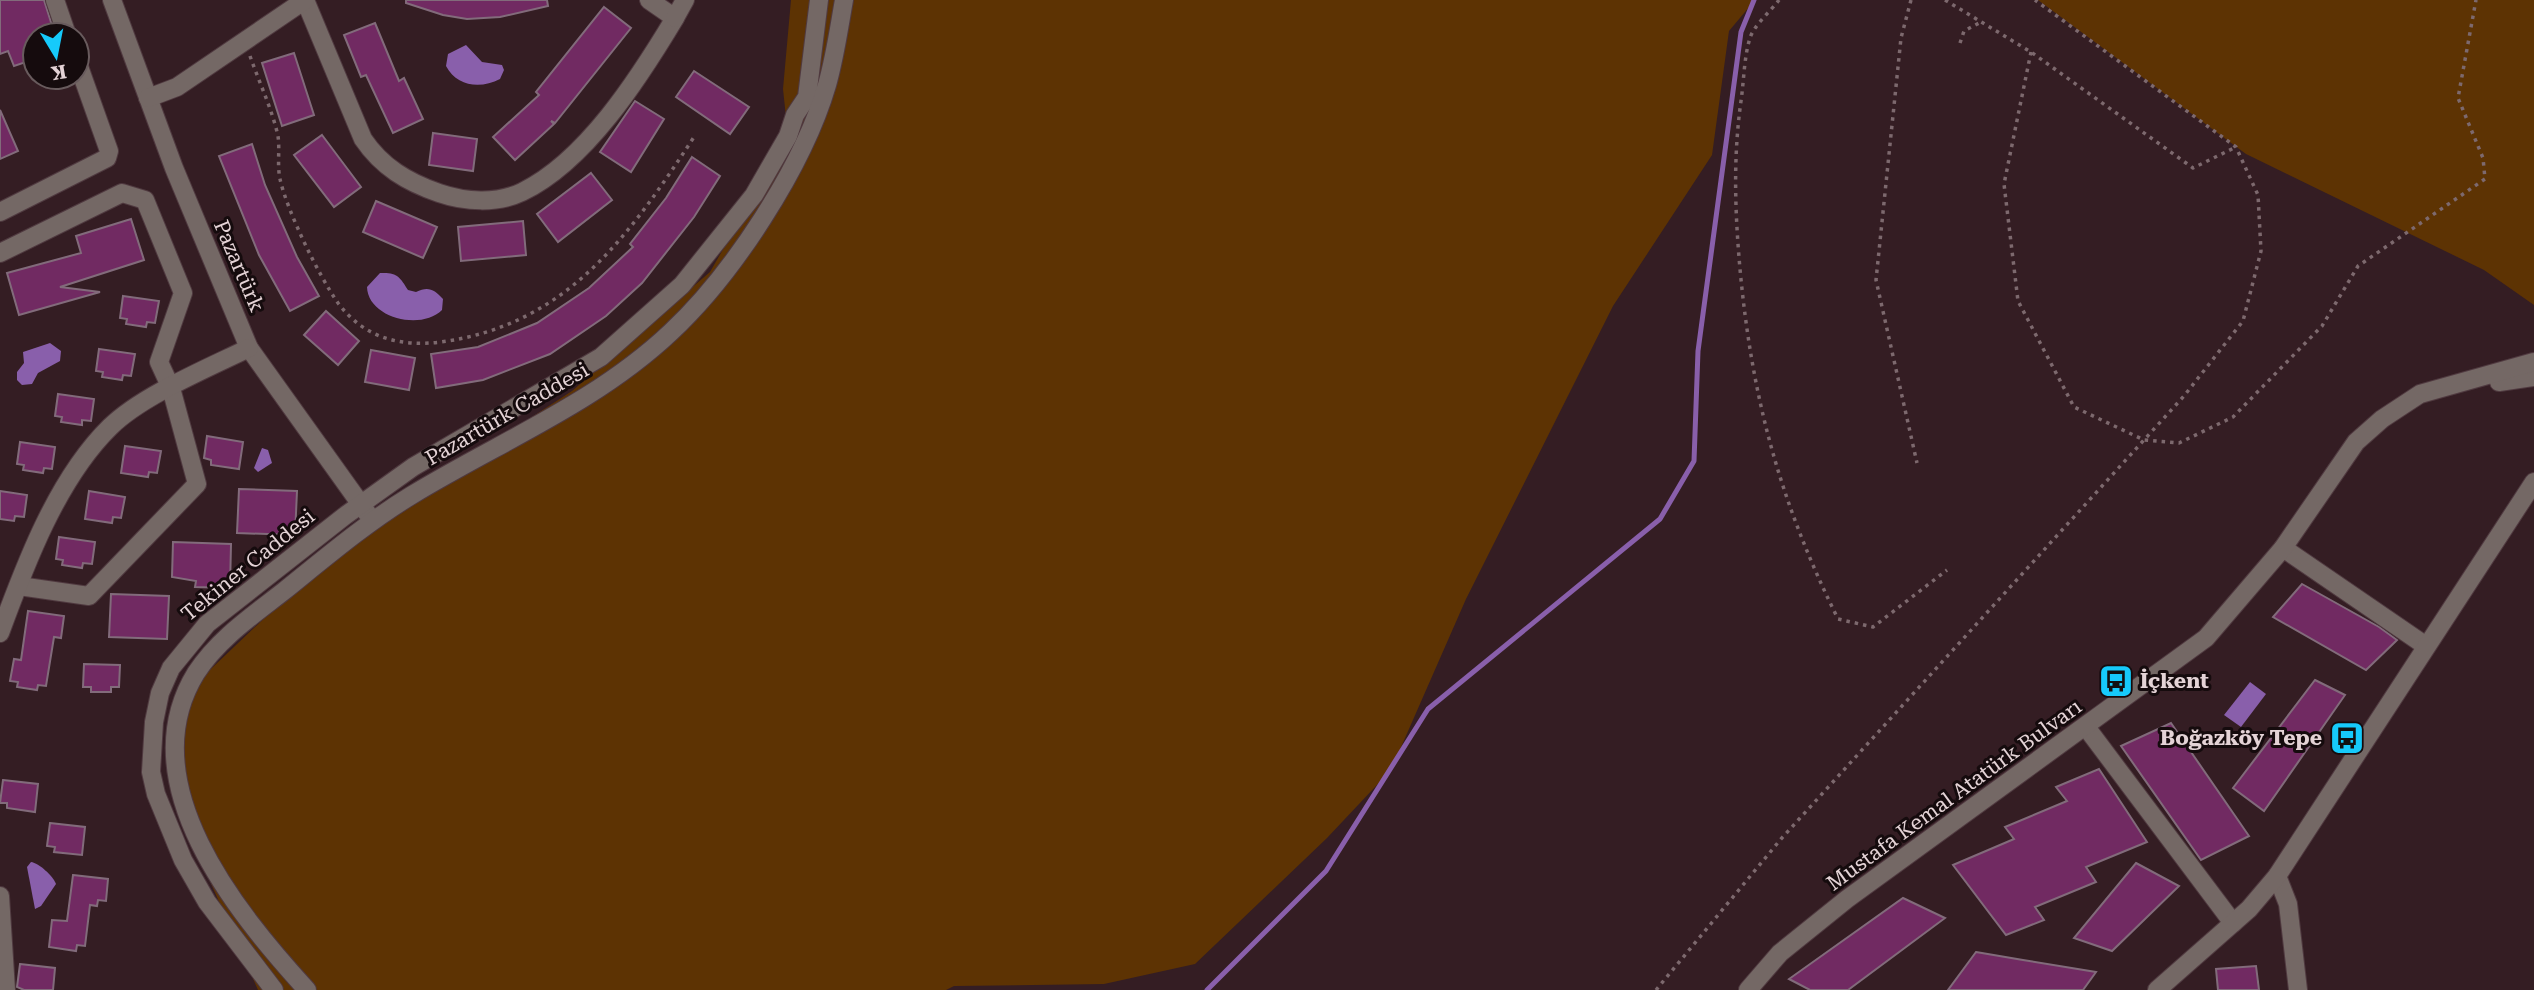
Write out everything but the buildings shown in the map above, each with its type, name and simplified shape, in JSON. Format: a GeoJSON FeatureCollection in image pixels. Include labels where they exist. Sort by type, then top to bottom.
{"type":"FeatureCollection","features":[{"type":"Feature","properties":{"kind":"street"},"geometry":{"type":"LineString","coordinates":[[55,0],[63,21]]}},
{"type":"Feature","properties":{"kind":"street","name":"Pazartürk"},"geometry":{"type":"LineString","coordinates":[[112,0],[148,98],[249,348],[362,505],[367,528]]}},
{"type":"Feature","properties":{"kind":"street"},"geometry":{"type":"LineString","coordinates":[[148,98],[177,87],[305,0],[363,139],[376,159],[414,185],[455,198],[483,201],[520,193],[558,170],[641,75],[685,0]]}},
{"type":"Feature","properties":{"kind":"street"},"geometry":{"type":"LineString","coordinates":[[649,0],[675,18]]}},
{"type":"Feature","properties":{"kind":"street","name":"Pazartürk Caddesi"},"geometry":{"type":"LineString","coordinates":[[346,515],[413,467],[601,357],[682,285],[754,195],[788,136],[794,116],[807,97],[819,0]]}},
{"type":"Feature","properties":{"kind":"street","name":"Pazartürk Caddesi"},"geometry":{"type":"LineString","coordinates":[[367,528],[413,494],[587,398],[671,333],[707,294],[765,212],[801,152],[827,85],[844,0]]}},
{"type":"Feature","properties":{"kind":"street"},"geometry":{"type":"LineString","coordinates":[[0,212],[107,159],[109,151],[88,91]]}},
{"type":"Feature","properties":{"kind":"street"},"geometry":{"type":"LineString","coordinates":[[0,253],[122,193],[145,200],[183,293],[159,362],[171,387],[197,484],[89,596],[19,586]]}},
{"type":"Feature","properties":{"kind":"street"},"geometry":{"type":"LineString","coordinates":[[0,634],[5,602],[19,586],[67,480],[110,426],[171,387],[249,348]]}},
{"type":"Feature","properties":{"kind":"street","name":"Mustafa Kemal Atatürk Bulvarı"},"geometry":{"type":"LineString","coordinates":[[1748,990],[1780,953],[1847,899],[2206,638],[2283,548],[2357,442],[2382,419],[2420,394],[2534,362]]}},
{"type":"Feature","properties":{"kind":"street","name":"Mustafa Kemal Atatürk Bulvarı"},"geometry":{"type":"LineString","coordinates":[[2382,419],[2505,380],[2534,377]]}},
{"type":"Feature","properties":{"kind":"street"},"geometry":{"type":"LineString","coordinates":[[2157,990],[2233,923],[2277,876],[2534,482]]}},
{"type":"Feature","properties":{"kind":"street","name":"Tekiner Caddesi"},"geometry":{"type":"LineString","coordinates":[[274,990],[207,902],[178,848],[151,772],[154,722],[160,693],[171,668],[207,624],[346,515]]}},
{"type":"Feature","properties":{"kind":"street","name":"Tekiner Caddesi"},"geometry":{"type":"LineString","coordinates":[[307,990],[247,919],[206,855],[177,777],[175,731],[188,689],[221,642],[367,528]]}},
{"type":"Feature","properties":{"kind":"street"},"geometry":{"type":"LineString","coordinates":[[2283,548],[2426,646]]}},
{"type":"Feature","properties":{"kind":"street"},"geometry":{"type":"LineString","coordinates":[[2086,727],[2233,923]]}},
{"type":"Feature","properties":{"kind":"street"},"geometry":{"type":"LineString","coordinates":[[2277,876],[2288,904],[2298,990]]}},
{"type":"Feature","properties":{"kind":"street"},"geometry":{"type":"LineString","coordinates":[[0,896],[6,990]]}},
{"type":"Feature","properties":{"kind":"street"},"geometry":{"type":"LineString","coordinates":[[282,990],[288,969]]}},
{"type":"Feature","properties":{"kind":"path"},"geometry":{"type":"LineString","coordinates":[[1779,0],[1751,36],[1736,138],[1734,201],[1745,320],[1760,411],[1772,459],[1809,561],[1838,619],[1873,628],[1947,570]]}},
{"type":"Feature","properties":{"kind":"path"},"geometry":{"type":"LineString","coordinates":[[1911,0],[1901,38],[1877,280],[1917,463]]}},
{"type":"Feature","properties":{"kind":"path"},"geometry":{"type":"LineString","coordinates":[[1945,0],[2031,52],[2193,169],[2236,147]]}},
{"type":"Feature","properties":{"kind":"path"},"geometry":{"type":"LineString","coordinates":[[1656,990],[1781,839],[2184,396],[2243,321],[2261,251],[2258,195],[2236,147],[2035,0]]}},
{"type":"Feature","properties":{"kind":"path"},"geometry":{"type":"LineString","coordinates":[[2031,52],[2004,184],[2018,301],[2074,407],[2144,440],[2179,443],[2233,417],[2322,326],[2358,265],[2485,179],[2483,158],[2458,98],[2476,0]]}},
{"type":"Feature","properties":{"kind":"path"},"geometry":{"type":"LineString","coordinates":[[1960,43],[1964,31],[1981,22]]}},
{"type":"Feature","properties":{"kind":"path"},"geometry":{"type":"LineString","coordinates":[[244,41],[278,136],[281,181],[320,271],[338,303],[358,324],[383,340],[412,346],[499,330],[556,299],[589,274],[614,248],[694,137]]}},
{"type":"Feature","properties":{"kind":"shaded area"},"geometry":{"type":"Polygon","coordinates":[[[791,0],[1755,0],[1729,31],[1712,155],[1613,306],[1466,599],[1391,770],[1327,838],[1195,964],[1104,984],[954,986],[946,990],[258,990],[175,802],[168,732],[193,686],[276,607],[395,506],[572,391],[710,272],[788,136],[783,89],[791,0]]]}},
{"type":"Feature","properties":{"kind":"shaded area"},"geometry":{"type":"Polygon","coordinates":[[[2038,0],[2534,0],[2534,305],[2484,270],[2246,154],[2038,0]]]}},
{"type":"Feature","properties":{"kind":"shaded area"},"geometry":{"type":"Polygon","coordinates":[[[466,45],[482,62],[502,65],[504,70],[500,79],[477,85],[463,82],[451,73],[446,66],[448,54],[466,45]]]}},
{"type":"Feature","properties":{"kind":"shaded area"},"geometry":{"type":"Polygon","coordinates":[[[380,273],[397,276],[408,290],[434,291],[443,299],[442,310],[422,320],[397,318],[386,313],[376,307],[367,287],[380,273]]]}},
{"type":"Feature","properties":{"kind":"shaded area"},"geometry":{"type":"Polygon","coordinates":[[[50,343],[61,351],[60,361],[38,373],[32,384],[22,385],[17,380],[17,372],[24,363],[23,352],[50,343]]]}},
{"type":"Feature","properties":{"kind":"shaded area"},"geometry":{"type":"Polygon","coordinates":[[[262,448],[268,450],[272,463],[258,472],[254,468],[262,448]]]}},
{"type":"Feature","properties":{"kind":"shaded area"},"geometry":{"type":"Polygon","coordinates":[[[2250,682],[2266,694],[2241,727],[2224,715],[2250,682]]]}},
{"type":"Feature","properties":{"kind":"shaded area"},"geometry":{"type":"Polygon","coordinates":[[[31,862],[45,870],[56,884],[41,906],[35,909],[27,867],[31,862]]]}},
{"type":"Feature","properties":{"kind":"waterway"},"geometry":{"type":"LineString","coordinates":[[1207,990],[1326,871],[1428,709],[1660,519],[1694,461],[1698,351],[1741,32],[1754,0]]}},
{"type":"Feature","properties":{"kind":"place","name":"İçkent"},"geometry":{"type":"Point","coordinates":[2116,681]}},
{"type":"Feature","properties":{"kind":"place","name":"Boğazköy Tepe"},"geometry":{"type":"Point","coordinates":[2347,738]}}]}
